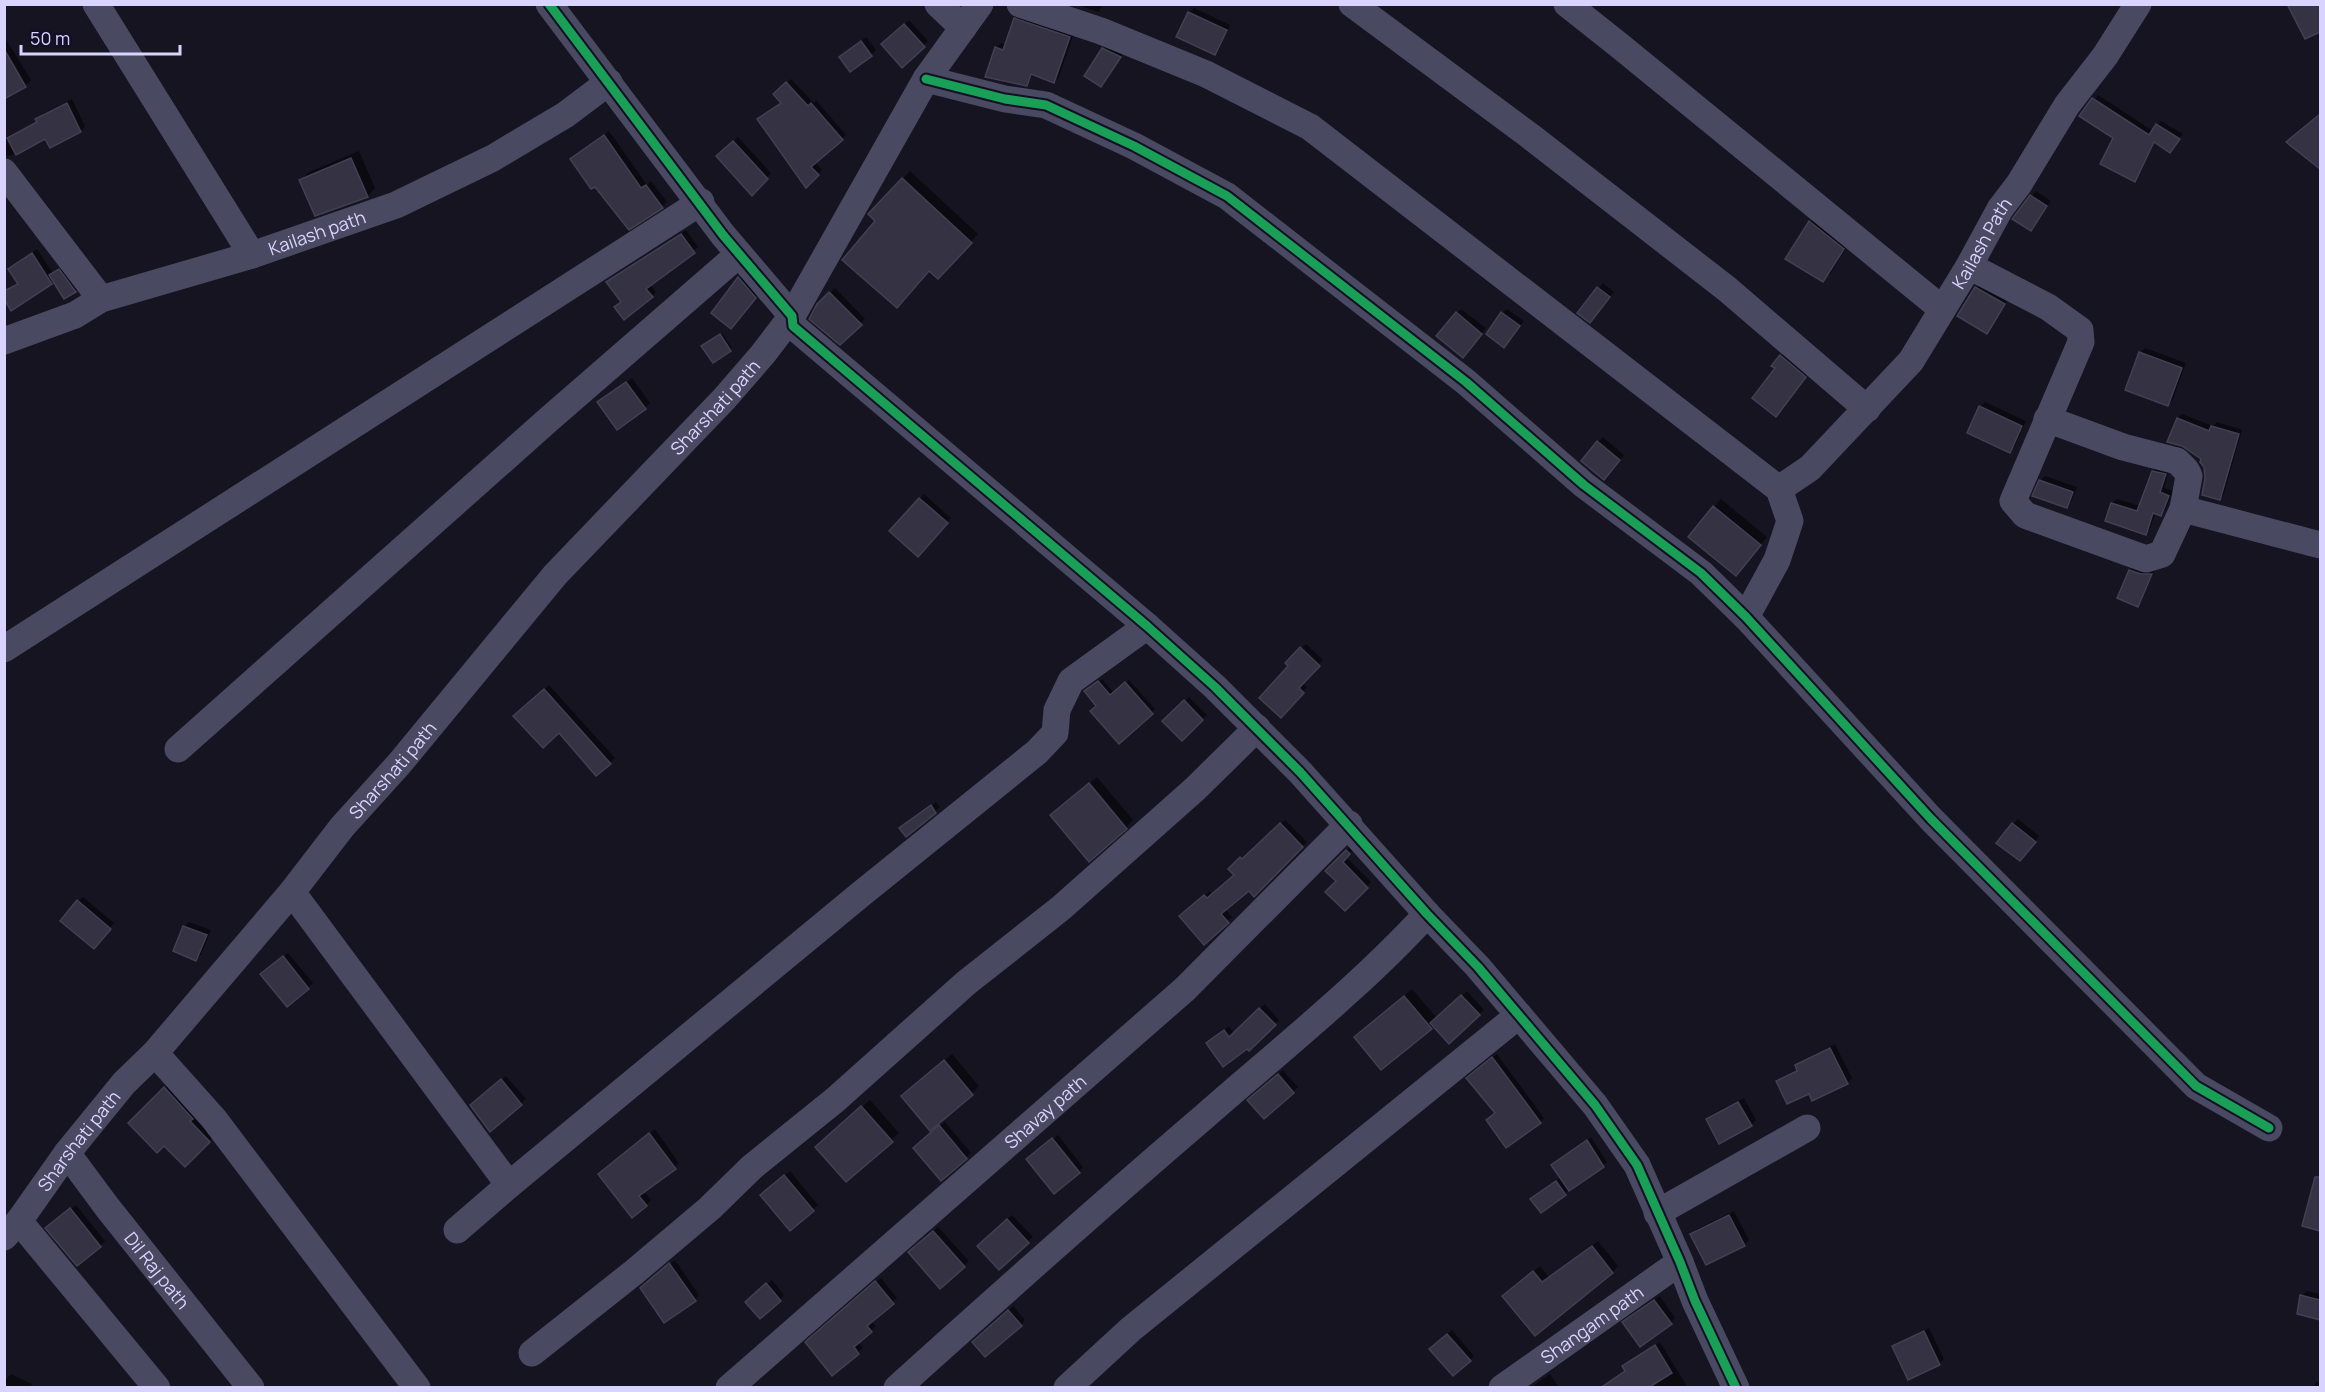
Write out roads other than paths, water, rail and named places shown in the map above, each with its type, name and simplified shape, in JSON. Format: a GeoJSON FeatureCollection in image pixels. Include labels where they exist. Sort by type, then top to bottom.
{"type":"FeatureCollection","features":[{"type":"Feature","properties":{"kind":"street"},"geometry":{"type":"LineString","coordinates":[[96,4],[252,255]]}},
{"type":"Feature","properties":{"kind":"street"},"geometry":{"type":"LineString","coordinates":[[938,4],[963,28]]}},
{"type":"Feature","properties":{"kind":"street","name":"Sharshati path"},"geometry":{"type":"LineString","coordinates":[[12,1229],[67,1153],[124,1083],[155,1053],[292,892],[342,827],[399,764],[555,575],[724,399],[792,316],[926,79],[980,4]]}},
{"type":"Feature","properties":{"kind":"street"},"geometry":{"type":"LineString","coordinates":[[1020,4],[1101,31],[1206,74],[1310,127],[1779,489],[1790,521],[1777,560],[1746,617]]}},
{"type":"Feature","properties":{"kind":"street"},"geometry":{"type":"LineString","coordinates":[[1352,4],[1530,136],[1717,282],[1867,409]]}},
{"type":"Feature","properties":{"kind":"street"},"geometry":{"type":"LineString","coordinates":[[1566,4],[1942,309]]}},
{"type":"Feature","properties":{"kind":"street","name":"Kailash Path"},"geometry":{"type":"LineString","coordinates":[[1779,489],[1810,468],[1911,361],[1969,266],[2000,209],[2019,184],[2067,105],[2104,56],[2138,4]]}},
{"type":"Feature","properties":{"kind":"street"},"geometry":{"type":"LineString","coordinates":[[562,10],[609,82],[739,254],[792,316],[793,327],[1147,626],[1257,728],[1349,824],[1427,914],[1478,967],[1596,1105],[1637,1165],[1695,1301],[1736,1388]]}},
{"type":"Feature","properties":{"kind":"street"},"geometry":{"type":"LineString","coordinates":[[926,79],[1005,99],[1046,105],[1134,146],[1227,196],[1466,382],[1584,485],[1701,573],[1746,617],[1931,819],[2196,1086],[2269,1128]]}},
{"type":"Feature","properties":{"kind":"street","name":"Kailash path"},"geometry":{"type":"LineString","coordinates":[[4,340],[75,315],[100,299],[252,255],[396,205],[482,164],[566,115],[609,82]]}},
{"type":"Feature","properties":{"kind":"street"},"geometry":{"type":"LineString","coordinates":[[4,172],[100,299]]}},
{"type":"Feature","properties":{"kind":"street"},"geometry":{"type":"LineString","coordinates":[[4,649],[701,202]]}},
{"type":"Feature","properties":{"kind":"street"},"geometry":{"type":"LineString","coordinates":[[178,749],[548,420],[739,254]]}},
{"type":"Feature","properties":{"kind":"street"},"geometry":{"type":"LineString","coordinates":[[1969,266],[2048,307],[2080,330],[2081,342],[2047,419],[2013,501],[2025,515],[2146,559],[2162,554],[2183,509],[2189,476],[2186,470],[2176,461],[2123,447],[2047,419]]}},
{"type":"Feature","properties":{"kind":"street"},"geometry":{"type":"LineString","coordinates":[[2183,509],[2320,545]]}},
{"type":"Feature","properties":{"kind":"street"},"geometry":{"type":"LineString","coordinates":[[457,1230],[861,894],[1037,752],[1055,733],[1058,710],[1071,681],[1147,626]]}},
{"type":"Feature","properties":{"kind":"street"},"geometry":{"type":"LineString","coordinates":[[532,1353],[633,1273],[710,1208],[752,1167],[835,1100],[966,983],[1061,908],[1195,789],[1257,728]]}},
{"type":"Feature","properties":{"kind":"street","name":"Shavay path"},"geometry":{"type":"LineString","coordinates":[[729,1388],[1185,988],[1349,824]]}},
{"type":"Feature","properties":{"kind":"street"},"geometry":{"type":"LineString","coordinates":[[292,892],[509,1185]]}},
{"type":"Feature","properties":{"kind":"street"},"geometry":{"type":"LineString","coordinates":[[897,1388],[1054,1247],[1305,1029],[1401,942],[1427,914]]}},
{"type":"Feature","properties":{"kind":"street"},"geometry":{"type":"LineString","coordinates":[[1067,1388],[1131,1329],[1519,1015]]}},
{"type":"Feature","properties":{"kind":"street"},"geometry":{"type":"LineString","coordinates":[[155,1053],[214,1119],[417,1388]]}},
{"type":"Feature","properties":{"kind":"street"},"geometry":{"type":"LineString","coordinates":[[1657,1213],[1807,1128]]}},
{"type":"Feature","properties":{"kind":"street","name":"Dil Raj path"},"geometry":{"type":"LineString","coordinates":[[67,1153],[107,1208],[251,1388]]}},
{"type":"Feature","properties":{"kind":"street"},"geometry":{"type":"LineString","coordinates":[[12,1229],[158,1388]]}},
{"type":"Feature","properties":{"kind":"street","name":"Shangam path"},"geometry":{"type":"LineString","coordinates":[[1502,1388],[1680,1262]]}}]}
